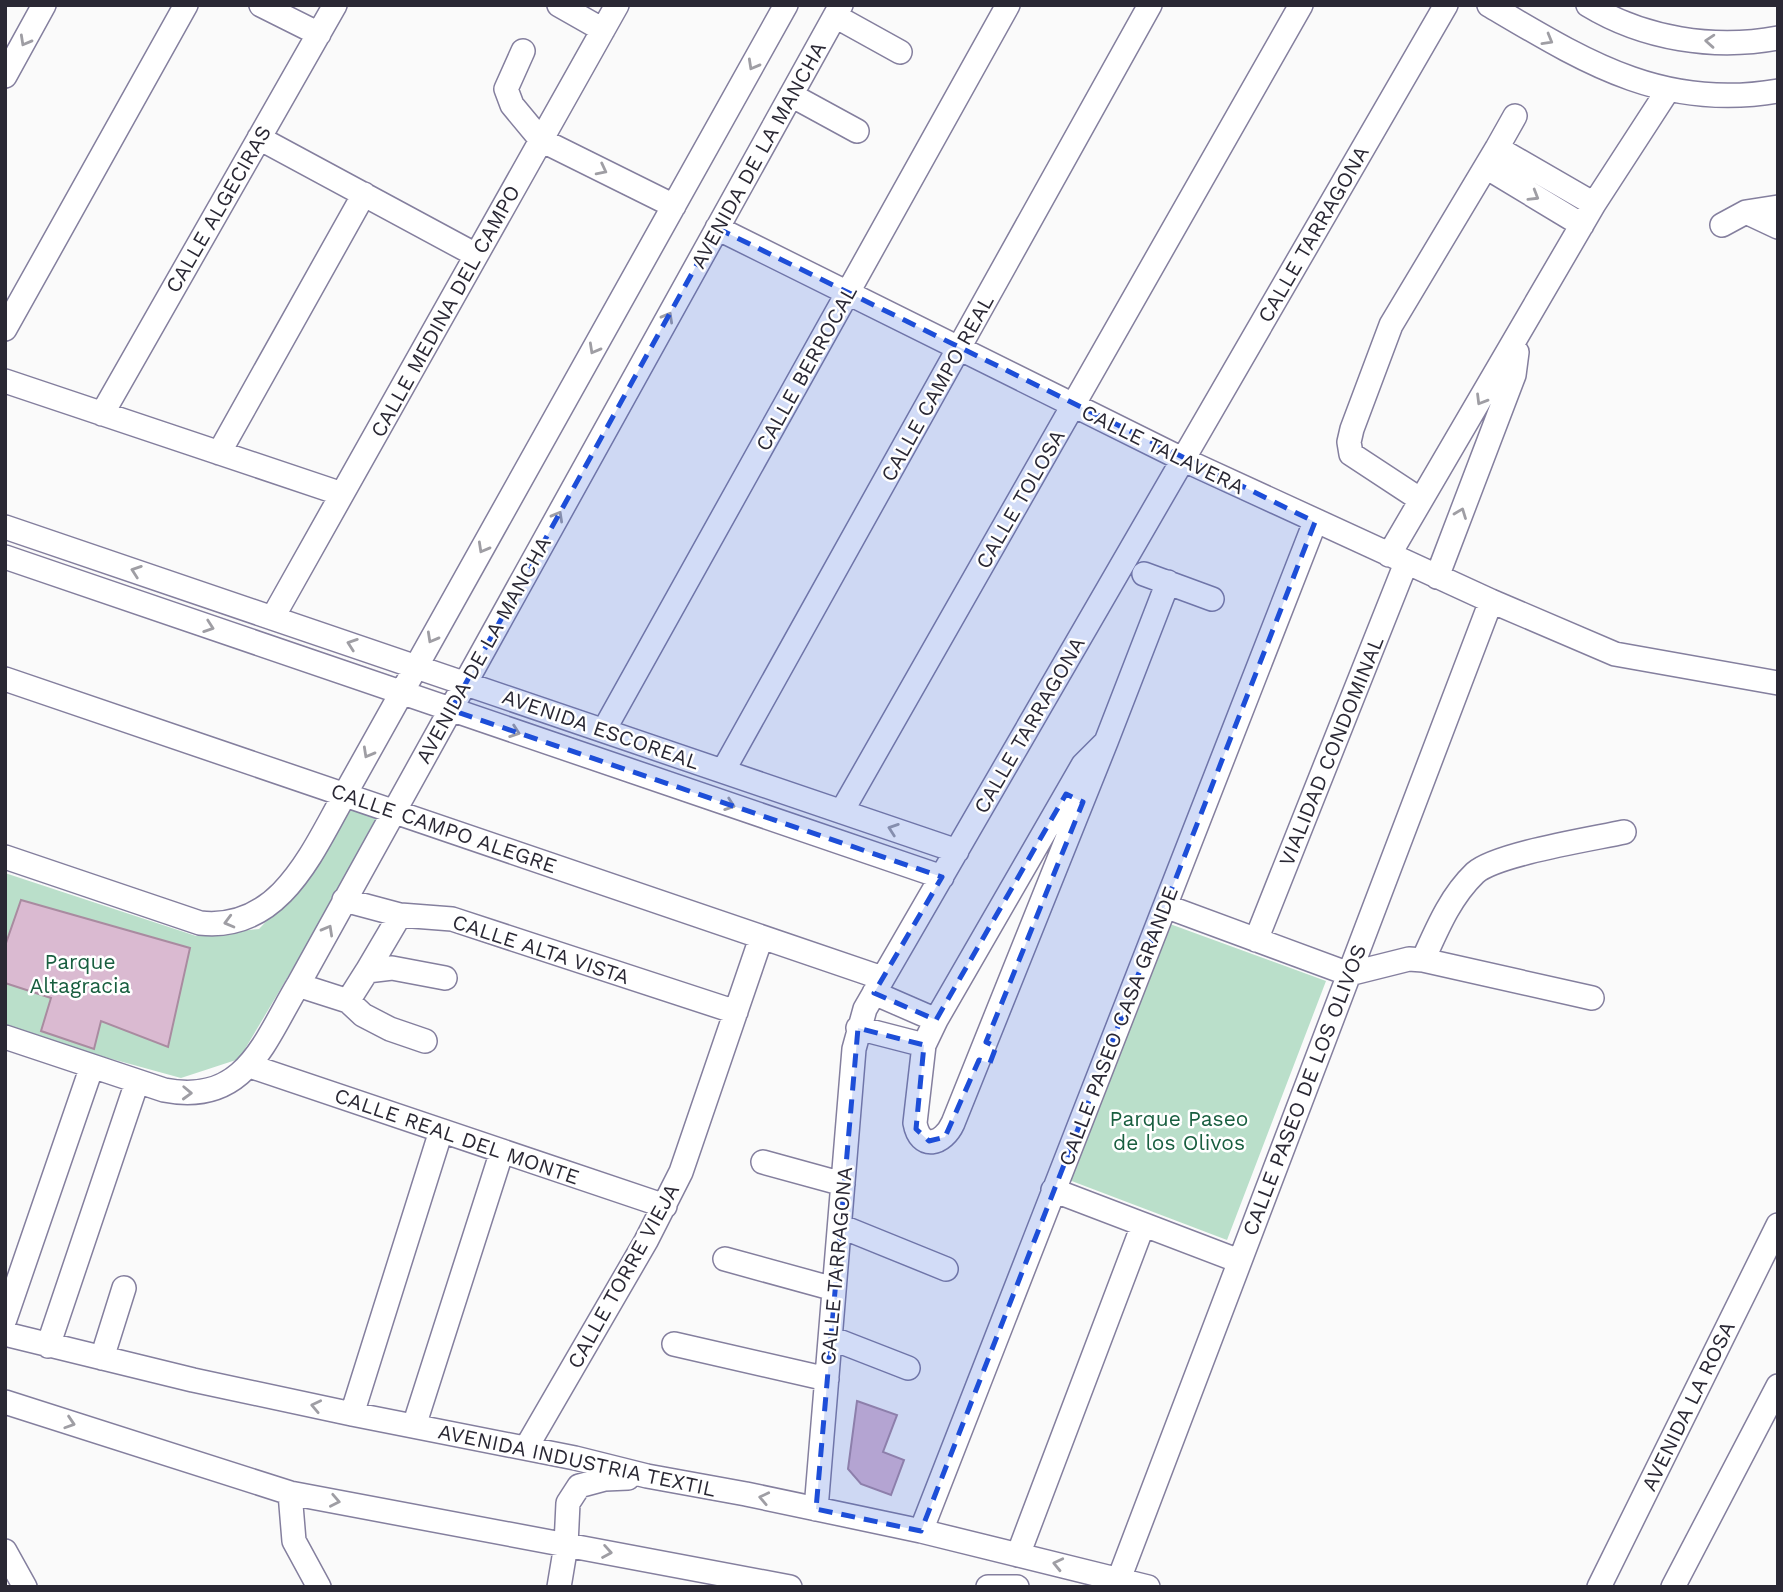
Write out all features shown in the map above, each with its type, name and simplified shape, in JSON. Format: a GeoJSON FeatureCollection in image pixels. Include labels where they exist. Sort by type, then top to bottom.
{"type":"FeatureCollection","features":[{"type":"Feature","properties":{"kind":"street"},"geometry":{"type":"LineString","coordinates":[[5,76],[44,5]]}},
{"type":"Feature","properties":{"kind":"street"},"geometry":{"type":"LineString","coordinates":[[5,328],[186,5]]}},
{"type":"Feature","properties":{"kind":"street"},"geometry":{"type":"LineString","coordinates":[[261,5],[319,34]]}},
{"type":"Feature","properties":{"kind":"street","name":"CALLE ALGECIRAS"},"geometry":{"type":"LineString","coordinates":[[102,414],[335,5]]}},
{"type":"Feature","properties":{"kind":"street"},"geometry":{"type":"LineString","coordinates":[[559,5],[603,30]]}},
{"type":"Feature","properties":{"kind":"street","name":"CALLE MEDINA DEL CAMPO"},"geometry":{"type":"LineString","coordinates":[[273,617],[617,5]]}},
{"type":"Feature","properties":{"kind":"street"},"geometry":{"type":"LineString","coordinates":[[5,857],[200,923],[217,925],[256,912],[283,895],[299,876],[786,5]]}},
{"type":"Feature","properties":{"kind":"street","name":"CALLE BERROCAL"},"geometry":{"type":"LineString","coordinates":[[604,730],[1008,5]]}},
{"type":"Feature","properties":{"kind":"street","name":"CALLE CAMPO REAL"},"geometry":{"type":"LineString","coordinates":[[723,771],[1150,5]]}},
{"type":"Feature","properties":{"kind":"street","name":"CALLE TOLOSA"},"geometry":{"type":"LineString","coordinates":[[842,811],[1301,5]]}},
{"type":"Feature","properties":{"kind":"street","name":"CALLE TARRAGONA"},"geometry":{"type":"LineString","coordinates":[[816,1509],[854,1049],[858,1028],[878,985],[1446,5]]}},
{"type":"Feature","properties":{"kind":"street"},"geometry":{"type":"LineString","coordinates":[[1489,5],[1601,68],[1668,90],[1718,94],[1778,91]]}},
{"type":"Feature","properties":{"kind":"street"},"geometry":{"type":"LineString","coordinates":[[1596,7],[1616,21],[1674,38],[1714,42],[1778,38]]}},
{"type":"Feature","properties":{"kind":"street"},"geometry":{"type":"LineString","coordinates":[[838,11],[900,52]]}},
{"type":"Feature","properties":{"kind":"street","name":"AVENIDA DE LA MANCHA"},"geometry":{"type":"LineString","coordinates":[[5,1037],[137,1082],[164,1090],[196,1094],[225,1085],[250,1066],[298,985],[838,11]]}},
{"type":"Feature","properties":{"kind":"street"},"geometry":{"type":"LineString","coordinates":[[523,51],[506,89],[512,106],[541,140],[674,206]]}},
{"type":"Feature","properties":{"kind":"street"},"geometry":{"type":"LineString","coordinates":[[1398,559],[1422,500],[1594,204],[1668,90]]}},
{"type":"Feature","properties":{"kind":"street"},"geometry":{"type":"LineString","coordinates":[[791,95],[857,131]]}},
{"type":"Feature","properties":{"kind":"street"},"geometry":{"type":"LineString","coordinates":[[1422,500],[1351,454],[1349,442],[1391,325],[1515,116]]}},
{"type":"Feature","properties":{"kind":"street"},"geometry":{"type":"LineString","coordinates":[[259,138],[476,256]]}},
{"type":"Feature","properties":{"kind":"street"},"geometry":{"type":"LineString","coordinates":[[1492,158],[1594,204]]}},
{"type":"Feature","properties":{"kind":"street"},"geometry":{"type":"LineString","coordinates":[[1492,158],[1582,225]]}},
{"type":"Feature","properties":{"kind":"street"},"geometry":{"type":"LineString","coordinates":[[219,453],[363,194]]}},
{"type":"Feature","properties":{"kind":"street"},"geometry":{"type":"LineString","coordinates":[[1723,225],[1746,212],[1778,207]]}},
{"type":"Feature","properties":{"kind":"street"},"geometry":{"type":"LineString","coordinates":[[1746,212],[1778,227]]}},
{"type":"Feature","properties":{"kind":"street","name":"CALLE TALAVERA"},"geometry":{"type":"LineString","coordinates":[[717,228],[1182,459],[1490,601],[1615,654],[1778,683]]}},
{"type":"Feature","properties":{"kind":"street"},"geometry":{"type":"LineString","coordinates":[[1437,577],[1514,375],[1516,341]]}},
{"type":"Feature","properties":{"kind":"street"},"geometry":{"type":"LineString","coordinates":[[5,381],[342,494]]}},
{"type":"Feature","properties":{"kind":"street","name":"CALLE PASEO CASA GRANDE"},"geometry":{"type":"LineString","coordinates":[[921,1531],[1315,522]]}},
{"type":"Feature","properties":{"kind":"street","name":"AVENIDA ESCOREAL"},"geometry":{"type":"LineString","coordinates":[[5,527],[957,851]]}},
{"type":"Feature","properties":{"kind":"street","name":"AVENIDA ESCOREAL"},"geometry":{"type":"LineString","coordinates":[[5,557],[942,877]]}},
{"type":"Feature","properties":{"kind":"street","name":"VIALIDAD CONDOMINAL"},"geometry":{"type":"LineString","coordinates":[[1256,940],[1398,559]]}},
{"type":"Feature","properties":{"kind":"street"},"geometry":{"type":"LineString","coordinates":[[1144,574],[1212,599]]}},
{"type":"Feature","properties":{"kind":"street"},"geometry":{"type":"LineString","coordinates":[[1107,742],[1083,765],[924,1045],[915,1123],[923,1139],[935,1142],[945,1137],[953,1124],[1107,742],[1168,582]]}},
{"type":"Feature","properties":{"kind":"street","name":"CALLE PASEO DE LOS OLIVOS"},"geometry":{"type":"LineString","coordinates":[[1119,1579],[1490,601]]}},
{"type":"Feature","properties":{"kind":"street","name":"CALLE CAMPO ALEGRE"},"geometry":{"type":"LineString","coordinates":[[5,679],[761,938],[878,985],[936,1020]]}},
{"type":"Feature","properties":{"kind":"street"},"geometry":{"type":"LineString","coordinates":[[1423,960],[1444,913],[1477,871],[1506,858],[1624,832]]}},
{"type":"Feature","properties":{"kind":"street"},"geometry":{"type":"LineString","coordinates":[[1041,837],[1054,839],[1064,848]]}},
{"type":"Feature","properties":{"kind":"street","name":"CALLE ALTA VISTA"},"geometry":{"type":"LineString","coordinates":[[344,900],[400,915],[452,919],[736,1012]]}},
{"type":"Feature","properties":{"kind":"street"},"geometry":{"type":"LineString","coordinates":[[1165,906],[1349,974],[1409,959],[1423,960],[1592,998]]}},
{"type":"Feature","properties":{"kind":"street"},"geometry":{"type":"LineString","coordinates":[[348,1001],[400,915]]}},
{"type":"Feature","properties":{"kind":"street","name":"CALLE TORRE VIEJA"},"geometry":{"type":"LineString","coordinates":[[526,1448],[665,1206],[681,1172],[761,938]]}},
{"type":"Feature","properties":{"kind":"street"},"geometry":{"type":"LineString","coordinates":[[367,971],[392,968],[445,978]]}},
{"type":"Feature","properties":{"kind":"street"},"geometry":{"type":"LineString","coordinates":[[298,985],[348,1001],[363,1015],[390,1029],[425,1041]]}},
{"type":"Feature","properties":{"kind":"street"},"geometry":{"type":"LineString","coordinates":[[858,1028],[924,1045]]}},
{"type":"Feature","properties":{"kind":"street"},"geometry":{"type":"LineString","coordinates":[[5,1319],[92,1066]]}},
{"type":"Feature","properties":{"kind":"street","name":"CALLE REAL DEL MONTE"},"geometry":{"type":"LineString","coordinates":[[250,1066],[665,1206]]}},
{"type":"Feature","properties":{"kind":"street"},"geometry":{"type":"LineString","coordinates":[[48,1346],[137,1082]]}},
{"type":"Feature","properties":{"kind":"street"},"geometry":{"type":"LineString","coordinates":[[352,1414],[441,1130]]}},
{"type":"Feature","properties":{"kind":"street"},"geometry":{"type":"LineString","coordinates":[[414,1426],[502,1151]]}},
{"type":"Feature","properties":{"kind":"street"},"geometry":{"type":"LineString","coordinates":[[763,1161],[843,1184]]}},
{"type":"Feature","properties":{"kind":"street"},"geometry":{"type":"LineString","coordinates":[[1054,1191],[1239,1261]]}},
{"type":"Feature","properties":{"kind":"street"},"geometry":{"type":"LineString","coordinates":[[1018,1555],[1143,1225]]}},
{"type":"Feature","properties":{"kind":"street","name":"AVENIDA LA ROSA"},"geometry":{"type":"LineString","coordinates":[[1599,1587],[1778,1225]]}},
{"type":"Feature","properties":{"kind":"street"},"geometry":{"type":"LineString","coordinates":[[839,1226],[946,1269]]}},
{"type":"Feature","properties":{"kind":"street"},"geometry":{"type":"LineString","coordinates":[[725,1259],[834,1289]]}},
{"type":"Feature","properties":{"kind":"street"},"geometry":{"type":"LineString","coordinates":[[102,1359],[124,1288]]}},
{"type":"Feature","properties":{"kind":"street","name":"AVENIDA INDUSTRIA TEXTIL"},"geometry":{"type":"LineString","coordinates":[[5,1334],[102,1359],[352,1414],[921,1531],[1018,1555],[1090,1579],[1119,1579],[1148,1587]]}},
{"type":"Feature","properties":{"kind":"street"},"geometry":{"type":"LineString","coordinates":[[831,1338],[908,1367]]}},
{"type":"Feature","properties":{"kind":"street"},"geometry":{"type":"LineString","coordinates":[[674,1344],[827,1379]]}},
{"type":"Feature","properties":{"kind":"street"},"geometry":{"type":"LineString","coordinates":[[1673,1587],[1778,1386]]}},
{"type":"Feature","properties":{"kind":"street"},"geometry":{"type":"LineString","coordinates":[[5,1402],[290,1493],[566,1545],[728,1581],[790,1587]]}},
{"type":"Feature","properties":{"kind":"street"},"geometry":{"type":"LineString","coordinates":[[559,1587],[566,1545],[568,1503],[579,1486],[605,1479],[647,1476]]}},
{"type":"Feature","properties":{"kind":"street"},"geometry":{"type":"LineString","coordinates":[[290,1493],[293,1541],[319,1587]]}},
{"type":"Feature","properties":{"kind":"street"},"geometry":{"type":"LineString","coordinates":[[5,1551],[25,1587]]}},
{"type":"Feature","properties":{"kind":"street"},"geometry":{"type":"LineString","coordinates":[[988,1587],[1017,1587]]}},
{"type":"Feature","properties":{"kind":"highlighted area"},"geometry":{"type":"Polygon","coordinates":[[[717,228],[1315,522],[921,1531],[816,1509],[858,1028],[924,1045],[916,1129],[929,1141],[945,1137],[979,1060],[990,1063],[996,1047],[986,1042],[1083,802],[1066,794],[936,1020],[874,993],[942,877],[451,710],[717,228]]]}},
{"type":"Feature","properties":{"kind":"green space","name":"Parque Altagracia"},"geometry":{"type":"Polygon","coordinates":[[[350,808],[378,820],[239,1059],[181,1078],[90,1053],[5,1024],[5,873],[196,936],[259,929],[315,870],[350,808]]]}},
{"type":"Feature","properties":{"kind":"green space","name":"Parque Paseo de los Olivos"},"geometry":{"type":"Polygon","coordinates":[[[1170,924],[1326,981],[1227,1240],[1069,1180],[1170,924]]]}},
{"type":"Feature","properties":{"kind":"building"},"geometry":{"type":"Polygon","coordinates":[[[21,900],[190,948],[168,1047],[101,1021],[94,1049],[41,1031],[51,998],[5,983],[5,946],[21,900]]]}},
{"type":"Feature","properties":{"kind":"building"},"geometry":{"type":"Polygon","coordinates":[[[857,1401],[897,1415],[883,1452],[904,1460],[891,1495],[861,1484],[848,1469],[857,1401]]]}}]}
